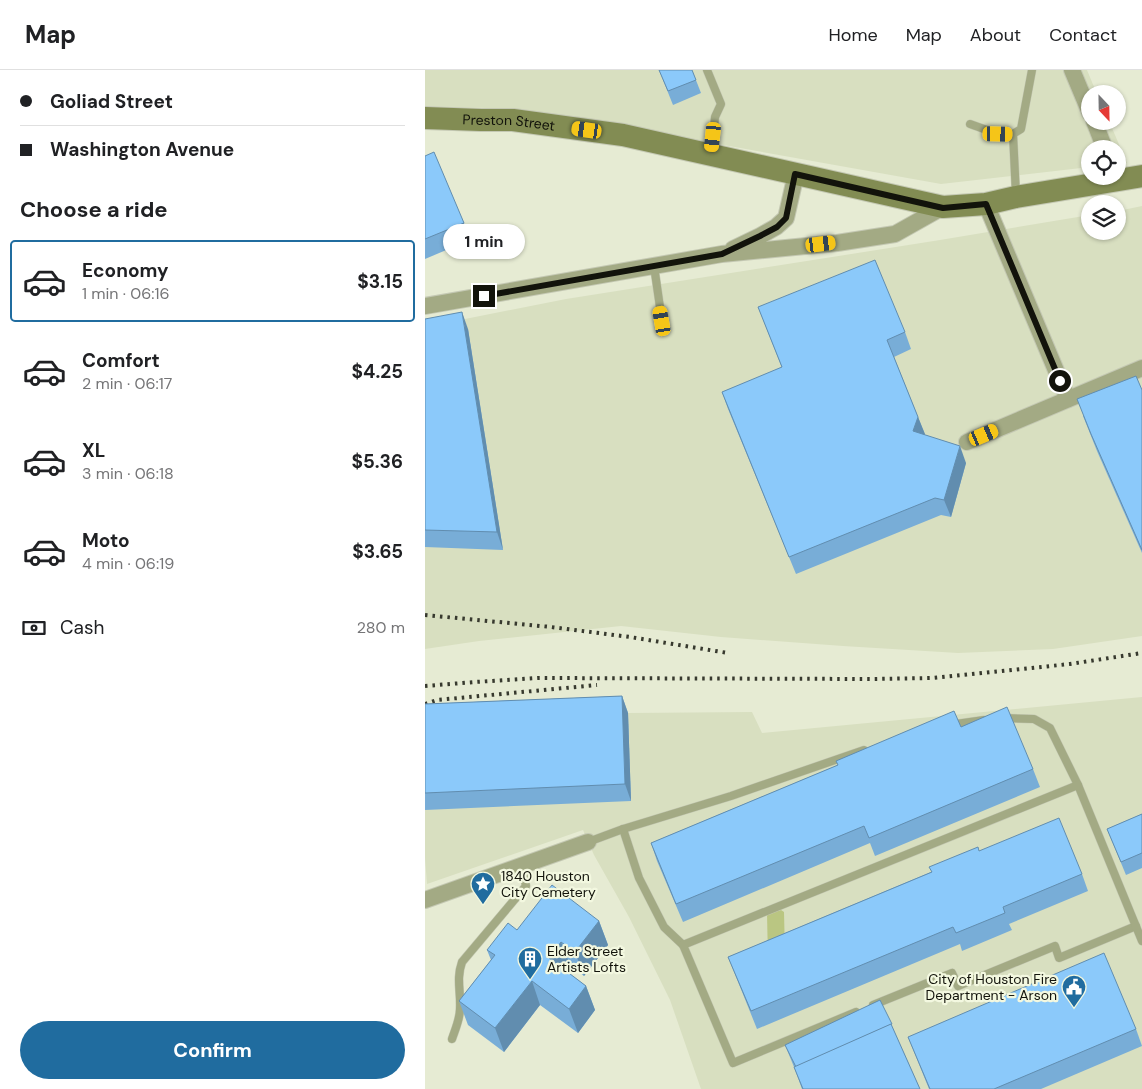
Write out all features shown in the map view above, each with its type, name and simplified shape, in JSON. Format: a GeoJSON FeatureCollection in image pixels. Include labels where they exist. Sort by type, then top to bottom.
{"type":"FeatureCollection","features":[{"type":"Feature","properties":{"kind":"main road","name":"Preston Street"},"geometry":{"type":"LineString","coordinates":[[425,118],[513,120],[623,135],[943,208],[986,204],[1081,185]]}},
{"type":"Feature","properties":{"kind":"main road","name":"Preston Street"},"geometry":{"type":"LineString","coordinates":[[1126,177],[1142,176]]}},
{"type":"Feature","properties":{"kind":"street"},"geometry":{"type":"LineString","coordinates":[[1072,70],[1081,91]]}},
{"type":"Feature","properties":{"kind":"street"},"geometry":{"type":"LineString","coordinates":[[722,254],[777,227],[786,218],[795,174]]}},
{"type":"Feature","properties":{"kind":"street"},"geometry":{"type":"LineString","coordinates":[[986,204],[1068,400]]}},
{"type":"Feature","properties":{"kind":"street"},"geometry":{"type":"LineString","coordinates":[[425,306],[722,254],[828,244],[895,234],[943,208]]}},
{"type":"Feature","properties":{"kind":"street"},"geometry":{"type":"LineString","coordinates":[[967,442],[1142,368]]}},
{"type":"Feature","properties":{"kind":"street"},"geometry":{"type":"LineString","coordinates":[[425,900],[588,842]]}},
{"type":"Feature","properties":{"kind":"lane"},"geometry":{"type":"LineString","coordinates":[[707,70],[721,104],[715,116],[711,154]]}},
{"type":"Feature","properties":{"kind":"lane"},"geometry":{"type":"LineString","coordinates":[[970,124],[998,134],[1013,134],[1021,129],[1032,70]]}},
{"type":"Feature","properties":{"kind":"lane"},"geometry":{"type":"LineString","coordinates":[[1013,134],[1016,197]]}},
{"type":"Feature","properties":{"kind":"lane"},"geometry":{"type":"LineString","coordinates":[[654,266],[662,321]]}},
{"type":"Feature","properties":{"kind":"lane"},"geometry":{"type":"LineString","coordinates":[[999,718],[1034,719],[1050,728],[1078,785],[1142,941]]}},
{"type":"Feature","properties":{"kind":"lane"},"geometry":{"type":"LineString","coordinates":[[945,726],[990,719]]}},
{"type":"Feature","properties":{"kind":"lane"},"geometry":{"type":"LineString","coordinates":[[588,842],[871,748]]}},
{"type":"Feature","properties":{"kind":"lane"},"geometry":{"type":"LineString","coordinates":[[683,945],[1078,785]]}},
{"type":"Feature","properties":{"kind":"lane"},"geometry":{"type":"LineString","coordinates":[[623,829],[639,878],[664,927],[683,945],[733,1063],[861,1010]]}},
{"type":"Feature","properties":{"kind":"lane"},"geometry":{"type":"LineString","coordinates":[[453,1039],[460,1010],[458,982],[462,962],[525,886],[521,866]]}},
{"type":"Feature","properties":{"kind":"lane"},"geometry":{"type":"LineString","coordinates":[[870,1006],[952,972],[957,986],[1055,946],[1059,958],[1136,926]]}},
{"type":"Feature","properties":{"kind":"shaded area"},"geometry":{"type":"Polygon","coordinates":[[[425,70],[1087,70],[1093,85],[1081,85],[1081,130],[1113,130],[1117,140],[1081,140],[1081,168],[941,184],[522,109],[425,106],[425,70]]]}},
{"type":"Feature","properties":{"kind":"shaded area"},"geometry":{"type":"Polygon","coordinates":[[[1142,206],[1142,636],[1053,649],[958,653],[721,637],[621,626],[479,641],[425,649],[425,327],[566,299],[1081,216],[1081,240],[1126,240],[1126,209],[1142,206]]]}},
{"type":"Feature","properties":{"kind":"shaded area"},"geometry":{"type":"Polygon","coordinates":[[[1142,697],[1142,1089],[701,1089],[670,1000],[629,917],[594,855],[583,830],[427,884],[425,858],[425,722],[628,713],[752,712],[762,733],[1142,697]]]}},
{"type":"Feature","properties":{"kind":"green space"},"geometry":{"type":"Polygon","coordinates":[[[781,910],[784,912],[785,953],[768,960],[767,913],[781,910]]]}},
{"type":"Feature","properties":{"kind":"building"},"geometry":{"type":"Polygon","coordinates":[[[659,70],[692,70],[696,80],[668,91],[659,70]]]}},
{"type":"Feature","properties":{"kind":"building"},"geometry":{"type":"Polygon","coordinates":[[[434,152],[464,223],[425,239],[425,156],[434,152]]]}},
{"type":"Feature","properties":{"kind":"building"},"geometry":{"type":"Polygon","coordinates":[[[875,260],[905,332],[887,340],[918,417],[913,431],[960,446],[944,500],[935,498],[789,557],[722,392],[782,367],[758,307],[875,260]]]}},
{"type":"Feature","properties":{"kind":"building"},"geometry":{"type":"Polygon","coordinates":[[[462,312],[497,532],[425,530],[425,319],[462,312]]]}},
{"type":"Feature","properties":{"kind":"building"},"geometry":{"type":"Polygon","coordinates":[[[1136,376],[1142,390],[1142,550],[1077,399],[1136,376]]]}},
{"type":"Feature","properties":{"kind":"building"},"geometry":{"type":"Polygon","coordinates":[[[622,696],[625,784],[425,793],[425,704],[622,696]]]}},
{"type":"Feature","properties":{"kind":"building"},"geometry":{"type":"Polygon","coordinates":[[[1007,707],[1033,769],[869,838],[864,826],[676,904],[651,843],[838,765],[836,761],[954,711],[961,727],[1007,707]]]}},
{"type":"Feature","properties":{"kind":"building"},"geometry":{"type":"Polygon","coordinates":[[[1142,814],[1142,853],[1121,862],[1107,829],[1142,814]]]}},
{"type":"Feature","properties":{"kind":"building"},"geometry":{"type":"Polygon","coordinates":[[[1059,818],[1082,874],[1003,907],[1005,913],[956,933],[953,927],[751,1011],[728,957],[932,872],[929,867],[978,847],[979,851],[1059,818]]]}},
{"type":"Feature","properties":{"kind":"building"},"geometry":{"type":"Polygon","coordinates":[[[552,885],[599,921],[575,952],[561,942],[549,958],[586,986],[569,1009],[532,981],[495,1028],[459,1001],[495,955],[487,950],[508,923],[517,930],[552,885]]]}},
{"type":"Feature","properties":{"kind":"building","name":"City of Houston Fire Department - Arson"},"geometry":{"type":"Polygon","coordinates":[[[1104,953],[1136,1029],[994,1089],[930,1089],[908,1037],[1104,953]]]}},
{"type":"Feature","properties":{"kind":"building"},"geometry":{"type":"Polygon","coordinates":[[[880,1000],[892,1024],[796,1067],[785,1045],[880,1000]]]}},
{"type":"Feature","properties":{"kind":"building"},"geometry":{"type":"Polygon","coordinates":[[[891,1024],[920,1089],[803,1089],[794,1067],[891,1024]]]}},
{"type":"Feature","properties":{"kind":"railway"},"geometry":{"type":"LineString","coordinates":[[425,615],[551,627],[630,637],[728,653]]}},
{"type":"Feature","properties":{"kind":"railway"},"geometry":{"type":"LineString","coordinates":[[425,686],[538,678],[933,678],[1070,664],[1142,653]]}},
{"type":"Feature","properties":{"kind":"railway"},"geometry":{"type":"LineString","coordinates":[[425,704],[437,700],[597,685]]}},
{"type":"Feature","properties":{"kind":"place","name":"1840 Houston City Cemetery"},"geometry":{"type":"Point","coordinates":[483,905]}},
{"type":"Feature","properties":{"kind":"place","name":"Elder Street Artists Lofts"},"geometry":{"type":"Point","coordinates":[530,980]}},
{"type":"Feature","properties":{"kind":"place","name":"City of Houston Fire Department - Arson"},"geometry":{"type":"Point","coordinates":[1074,1008]}},
{"type":"Feature","properties":{"kind":"route"},"geometry":{"type":"LineString","coordinates":[[484,296],[722,254],[777,227],[786,218],[795,174],[943,208],[986,204],[1060,381]]}}]}
